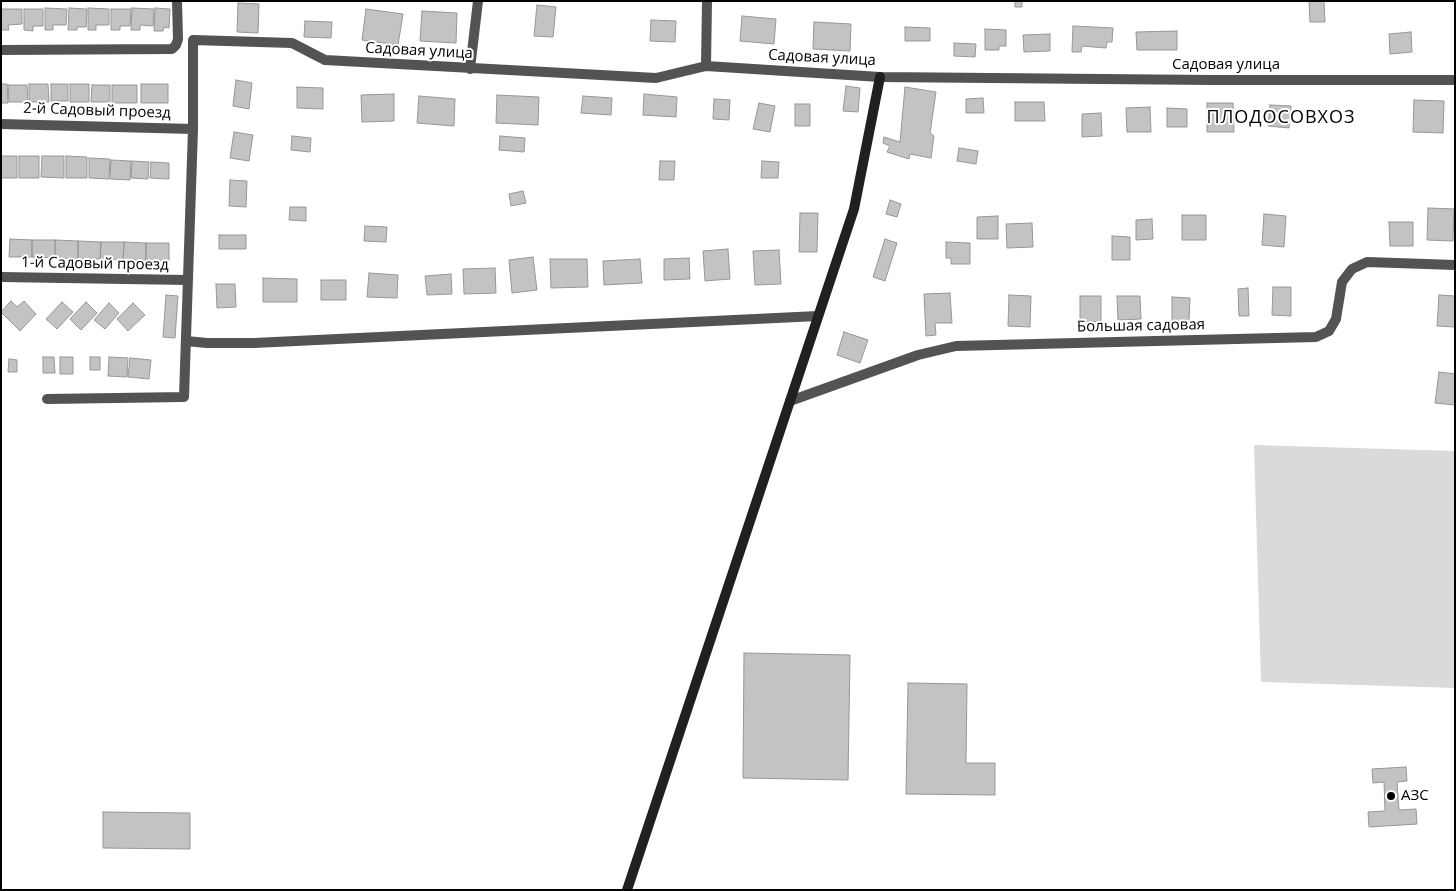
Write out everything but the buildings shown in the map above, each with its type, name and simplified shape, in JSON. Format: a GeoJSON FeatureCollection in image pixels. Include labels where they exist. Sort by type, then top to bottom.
{"type":"FeatureCollection","features":[{"type":"Feature","properties":{"kind":"street"},"geometry":{"type":"LineString","coordinates":[[1,50],[172,49],[178,39],[177,1]]}},
{"type":"Feature","properties":{"kind":"street"},"geometry":{"type":"LineString","coordinates":[[470,69],[478,1]]}},
{"type":"Feature","properties":{"kind":"street"},"geometry":{"type":"LineString","coordinates":[[706,66],[707,1]]}},
{"type":"Feature","properties":{"kind":"street","name":"Садовая улица"},"geometry":{"type":"LineString","coordinates":[[192,129],[193,40],[292,43],[325,60],[656,78],[706,66],[880,77],[1455,80]]}},
{"type":"Feature","properties":{"kind":"street"},"geometry":{"type":"LineString","coordinates":[[628,890],[854,209],[880,77]]}},
{"type":"Feature","properties":{"kind":"street","name":"2-й Садовый проезд"},"geometry":{"type":"LineString","coordinates":[[1,124],[192,129]]}},
{"type":"Feature","properties":{"kind":"street"},"geometry":{"type":"LineString","coordinates":[[47,399],[184,397],[192,129]]}},
{"type":"Feature","properties":{"kind":"street","name":"Большая садовая"},"geometry":{"type":"LineString","coordinates":[[790,401],[918,355],[956,346],[1316,337],[1329,331],[1336,319],[1342,282],[1352,269],[1367,262],[1455,265]]}},
{"type":"Feature","properties":{"kind":"street","name":"1-й Садовый проезд"},"geometry":{"type":"LineString","coordinates":[[1,277],[188,280]]}},
{"type":"Feature","properties":{"kind":"street"},"geometry":{"type":"LineString","coordinates":[[186,341],[207,343],[261,342],[818,316]]}},
{"type":"Feature","properties":{"kind":"shaded area"},"geometry":{"type":"Polygon","coordinates":[[[1254,445],[1455,451],[1455,688],[1261,682],[1254,445]]]}},
{"type":"Feature","properties":{"kind":"place","name":"АЗС"},"geometry":{"type":"Point","coordinates":[1391,796]}},
{"type":"Feature","properties":{"kind":"district","name":"ПЛОДОСОВХОЗ"},"geometry":{"type":"Point","coordinates":[1281,118]}}]}
